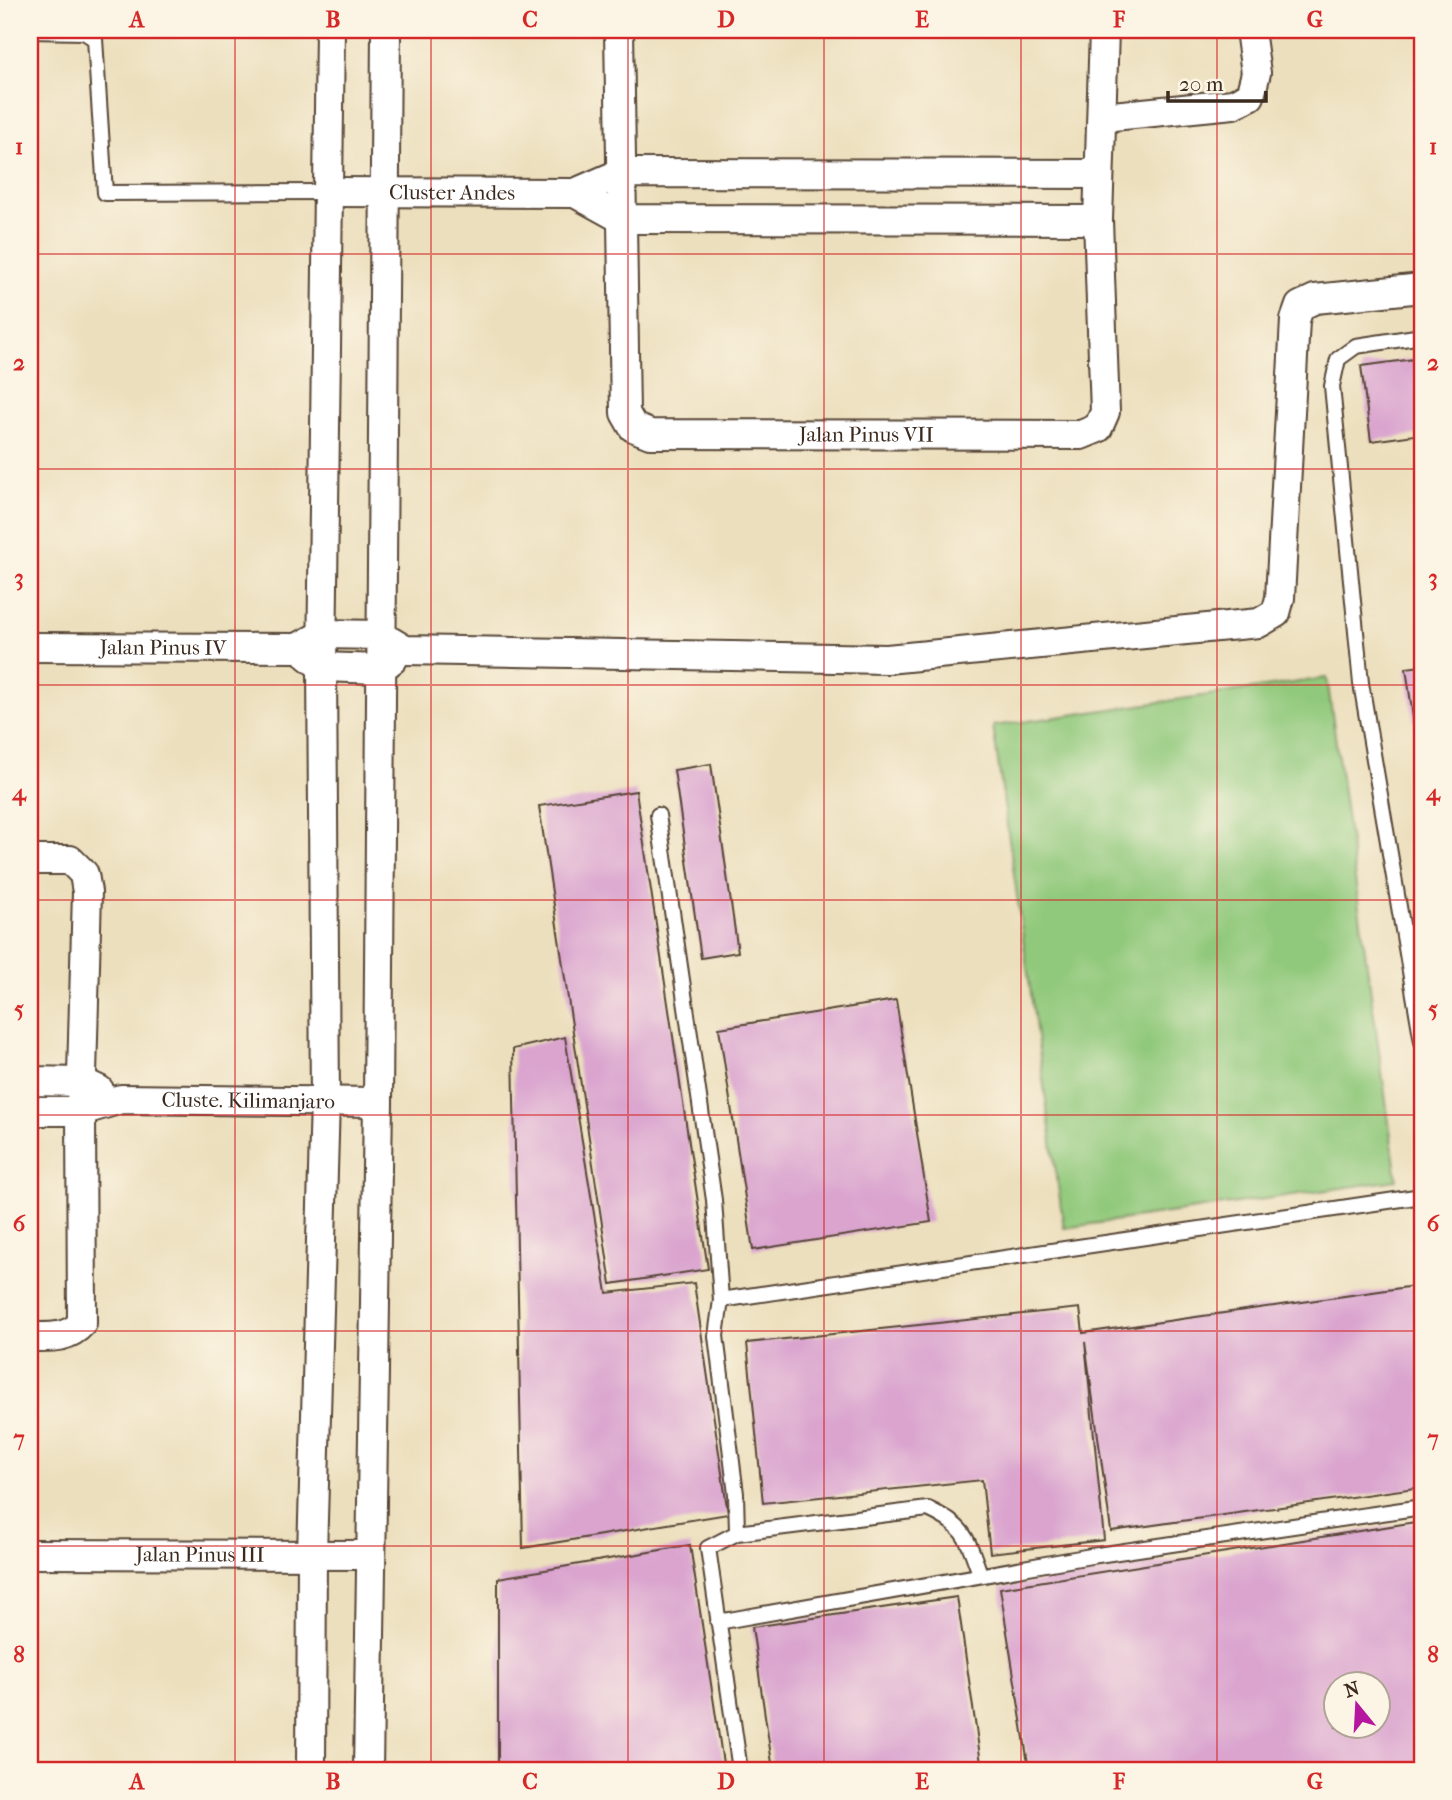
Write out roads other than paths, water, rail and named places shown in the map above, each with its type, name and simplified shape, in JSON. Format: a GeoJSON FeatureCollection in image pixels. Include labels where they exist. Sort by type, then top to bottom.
{"type":"FeatureCollection","features":[{"type":"Feature","properties":{"kind":"street"},"geometry":{"type":"LineString","coordinates":[[311,1770],[312,1554],[326,1101],[322,667],[330,30]]}},
{"type":"Feature","properties":{"kind":"street"},"geometry":{"type":"LineString","coordinates":[[368,1770],[378,1102],[386,30]]}},
{"type":"Feature","properties":{"kind":"street","name":"Jalan Pinus VII"},"geometry":{"type":"LineString","coordinates":[[619,30],[625,413],[633,427],[650,434],[970,435],[1081,435],[1098,428],[1105,412],[1098,220],[1104,30]]}},
{"type":"Feature","properties":{"kind":"street"},"geometry":{"type":"LineString","coordinates":[[1103,117],[1233,104],[1250,96],[1256,73],[1250,30]]}},
{"type":"Feature","properties":{"kind":"street"},"geometry":{"type":"LineString","coordinates":[[575,194],[621,173],[1099,174]]}},
{"type":"Feature","properties":{"kind":"street","name":"Cluster Andes"},"geometry":{"type":"LineString","coordinates":[[328,192],[385,195],[575,194]]}},
{"type":"Feature","properties":{"kind":"street"},"geometry":{"type":"LineString","coordinates":[[575,194],[622,219],[1098,220]]}},
{"type":"Feature","properties":{"kind":"street"},"geometry":{"type":"LineString","coordinates":[[323,634],[380,635],[405,650],[887,659],[1259,623],[1276,613],[1280,598],[1295,320],[1300,306],[1315,299],[1422,288]]}},
{"type":"Feature","properties":{"kind":"street","name":"Jalan Pinus IV"},"geometry":{"type":"LineString","coordinates":[[30,647],[297,648],[323,634]]}},
{"type":"Feature","properties":{"kind":"street"},"geometry":{"type":"LineString","coordinates":[[297,648],[322,667],[380,669],[405,650]]}},
{"type":"Feature","properties":{"kind":"street"},"geometry":{"type":"LineString","coordinates":[[30,860],[70,860],[85,874],[88,892],[81,1111],[82,1322],[74,1332],[58,1337],[30,1337]]}},
{"type":"Feature","properties":{"kind":"street","name":"Cluste. Kilimanjaro"},"geometry":{"type":"LineString","coordinates":[[30,1082],[82,1082],[121,1099]]}},
{"type":"Feature","properties":{"kind":"street","name":"Cluste. Kilimanjaro"},"geometry":{"type":"LineString","coordinates":[[30,1111],[81,1111],[121,1099],[378,1102]]}},
{"type":"Feature","properties":{"kind":"street","name":"Jalan Pinus III"},"geometry":{"type":"LineString","coordinates":[[30,1554],[370,1555]]}},
{"type":"Feature","properties":{"kind":"lane"},"geometry":{"type":"LineString","coordinates":[[30,31],[84,32],[95,39],[103,188],[106,192],[328,192]]}},
{"type":"Feature","properties":{"kind":"lane"},"geometry":{"type":"LineString","coordinates":[[1422,335],[1356,346],[1338,359],[1332,386],[1361,683],[1422,1042]]}},
{"type":"Feature","properties":{"kind":"lane"},"geometry":{"type":"LineString","coordinates":[[658,815],[714,1200],[721,1300],[716,1336],[736,1494],[737,1532]]}},
{"type":"Feature","properties":{"kind":"lane"},"geometry":{"type":"LineString","coordinates":[[721,1300],[1422,1196]]}},
{"type":"Feature","properties":{"kind":"lane"},"geometry":{"type":"LineString","coordinates":[[718,1622],[980,1574],[1422,1507]]}},
{"type":"Feature","properties":{"kind":"lane"},"geometry":{"type":"LineString","coordinates":[[740,1770],[708,1548],[737,1532],[928,1509],[952,1520],[965,1533],[980,1574]]}}]}
